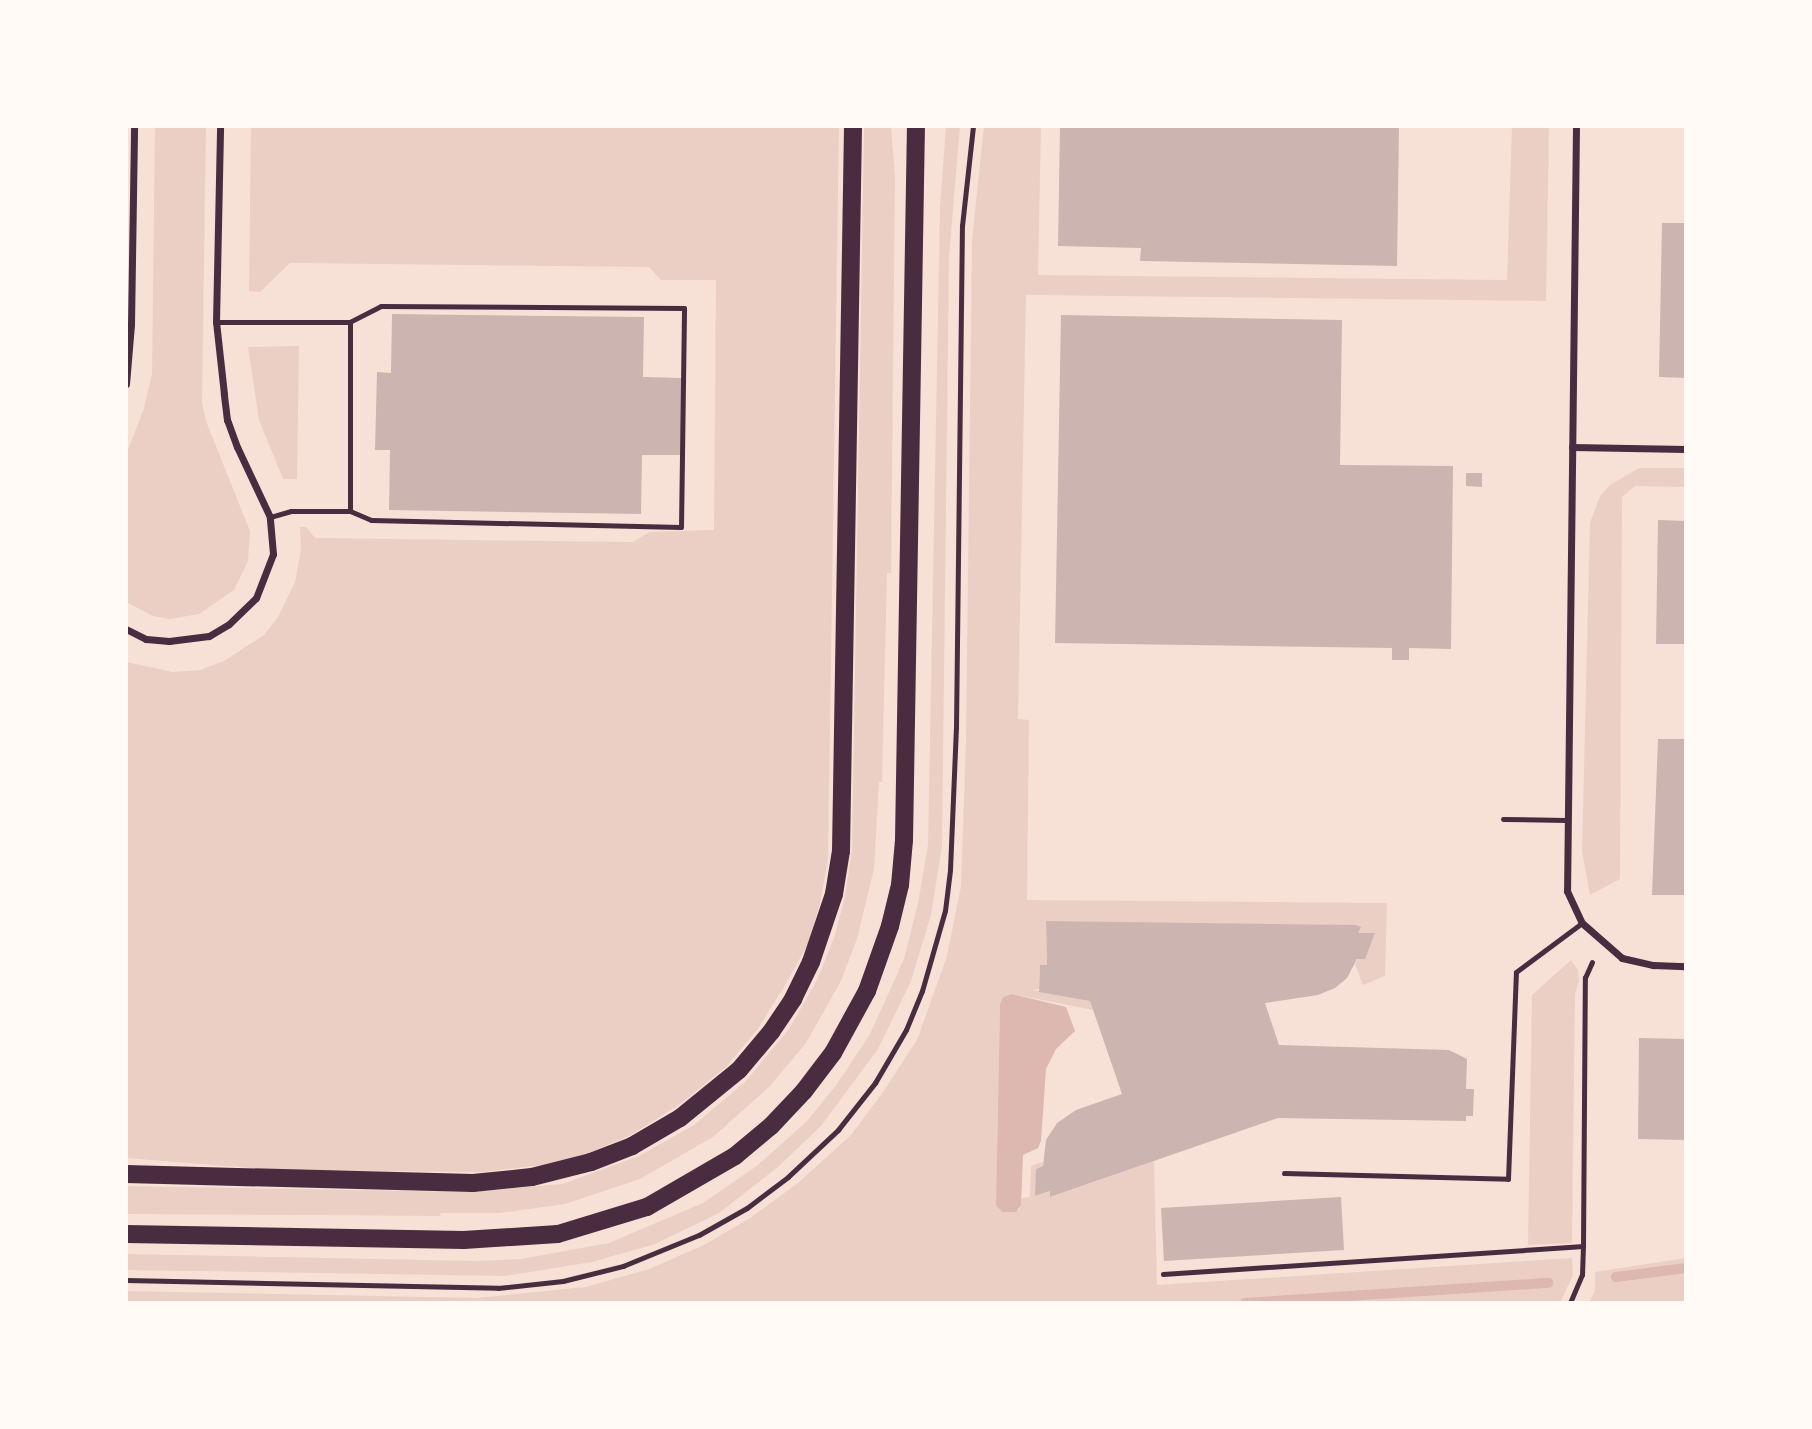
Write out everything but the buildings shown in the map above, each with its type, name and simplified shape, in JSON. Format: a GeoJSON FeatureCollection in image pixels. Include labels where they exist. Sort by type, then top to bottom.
{"type":"FeatureCollection","features":[{"type":"Feature","properties":{"kind":"main road"},"geometry":{"type":"LineString","coordinates":[[126,1174],[473,1183],[532,1177],[591,1162],[632,1146],[680,1118],[739,1070],[771,1032],[793,999],[811,962],[834,894],[841,851],[853,126]]}},
{"type":"Feature","properties":{"kind":"main road"},"geometry":{"type":"LineString","coordinates":[[126,1234],[464,1240],[558,1234],[647,1207],[735,1156],[804,1091],[832,1053],[867,990],[890,926],[900,885],[904,839],[916,126]]}},
{"type":"Feature","properties":{"kind":"street"},"geometry":{"type":"LineString","coordinates":[[126,384],[134,126]]}},
{"type":"Feature","properties":{"kind":"street"},"geometry":{"type":"LineString","coordinates":[[126,629],[146,639],[169,641],[209,636],[229,624],[256,598],[273,554],[270,517],[228,420],[216,321],[220,126]]}},
{"type":"Feature","properties":{"kind":"street"},"geometry":{"type":"LineString","coordinates":[[1576,126],[1567,891],[1582,923],[1605,946],[1622,958],[1653,965],[1686,966]]}},
{"type":"Feature","properties":{"kind":"street"},"geometry":{"type":"LineString","coordinates":[[1572,447],[1686,449]]}},
{"type":"Feature","properties":{"kind":"lane"},"geometry":{"type":"LineString","coordinates":[[216,321],[350,322],[381,306],[684,308],[681,527],[371,520],[349,511],[291,510],[270,517]]}},
{"type":"Feature","properties":{"kind":"lane"},"geometry":{"type":"LineString","coordinates":[[349,511],[350,322]]}},
{"type":"Feature","properties":{"kind":"lane"},"geometry":{"type":"LineString","coordinates":[[1503,819],[1566,820]]}},
{"type":"Feature","properties":{"kind":"lane"},"geometry":{"type":"LineString","coordinates":[[1284,1173],[1508,1179],[1516,972],[1582,923]]}},
{"type":"Feature","properties":{"kind":"path"},"geometry":{"type":"LineString","coordinates":[[126,1280],[498,1288],[563,1281],[623,1266],[699,1235],[747,1208],[789,1177],[838,1130],[875,1083],[906,1030],[922,991],[941,931],[950,870],[956,729],[962,226],[973,126]]}},
{"type":"Feature","properties":{"kind":"path"},"geometry":{"type":"LineString","coordinates":[[1570,1303],[1582,1275],[1585,978],[1590,965]]}},
{"type":"Feature","properties":{"kind":"path"},"geometry":{"type":"LineString","coordinates":[[1163,1273],[1583,1246]]}},
{"type":"Feature","properties":{"kind":"shaded area"},"geometry":{"type":"Polygon","coordinates":[[[155,126],[206,126],[202,403],[206,421],[250,531],[248,561],[234,590],[199,614],[170,619],[153,616],[126,602],[126,455],[144,408],[152,374],[155,126]]]}},
{"type":"Feature","properties":{"kind":"shaded area"},"geometry":{"type":"Polygon","coordinates":[[[251,126],[839,126],[828,859],[820,903],[808,944],[784,987],[757,1030],[726,1067],[679,1105],[629,1136],[586,1154],[543,1165],[481,1172],[275,1170],[126,1158],[126,662],[173,672],[200,670],[224,661],[264,635],[278,617],[295,582],[301,549],[300,527],[306,527],[315,538],[633,542],[649,532],[714,530],[716,280],[661,280],[649,267],[290,263],[260,292],[249,291],[251,126]]]}},
{"type":"Feature","properties":{"kind":"shaded area"},"geometry":{"type":"Polygon","coordinates":[[[864,126],[891,126],[895,178],[891,573],[887,573],[882,782],[879,782],[874,869],[857,939],[841,981],[806,1043],[769,1087],[713,1137],[640,1179],[565,1204],[500,1213],[441,1213],[440,1216],[126,1214],[126,1186],[468,1192],[562,1184],[639,1156],[694,1125],[745,1082],[789,1029],[817,980],[834,938],[845,897],[852,849],[864,126]]]}},
{"type":"Feature","properties":{"kind":"shaded area"},"geometry":{"type":"Polygon","coordinates":[[[946,126],[960,126],[949,257],[942,846],[931,915],[911,981],[878,1049],[821,1126],[778,1167],[719,1213],[655,1244],[592,1262],[505,1276],[126,1270],[126,1254],[475,1261],[521,1259],[609,1243],[703,1203],[758,1165],[807,1121],[837,1084],[870,1034],[904,959],[918,903],[928,845],[940,207],[946,126]]]}},
{"type":"Feature","properties":{"kind":"shaded area"},"geometry":{"type":"Polygon","coordinates":[[[984,126],[1041,126],[1038,275],[1507,280],[1512,126],[1549,127],[1546,301],[1026,295],[1018,719],[1029,720],[1027,900],[1387,903],[1385,976],[1363,985],[1355,964],[1374,933],[1358,933],[1360,927],[1046,921],[1047,965],[1040,966],[1039,989],[1033,990],[1090,1001],[1093,1010],[1012,994],[1003,997],[1000,1004],[996,1205],[1019,1210],[1022,1198],[1030,1197],[1031,1166],[1043,1162],[1043,1166],[1036,1169],[1036,1196],[1050,1191],[1051,1197],[1154,1161],[1157,1285],[1572,1258],[1573,1275],[1560,1303],[126,1303],[126,1291],[477,1298],[586,1287],[649,1269],[704,1245],[750,1218],[798,1183],[851,1135],[883,1092],[917,1040],[947,956],[961,886],[966,740],[972,240],[984,126]]]}},
{"type":"Feature","properties":{"kind":"shaded area"},"geometry":{"type":"Polygon","coordinates":[[[299,346],[297,479],[283,479],[259,420],[248,347],[299,346]]]}},
{"type":"Feature","properties":{"kind":"shaded area"},"geometry":{"type":"Polygon","coordinates":[[[1639,468],[1686,468],[1686,487],[1635,486],[1622,497],[1620,879],[1590,895],[1582,851],[1590,523],[1600,496],[1610,485],[1639,468]]]}},
{"type":"Feature","properties":{"kind":"shaded area"},"geometry":{"type":"Polygon","coordinates":[[[1571,960],[1578,970],[1579,981],[1575,994],[1572,1243],[1528,1245],[1532,995],[1571,960]]]}},
{"type":"Feature","properties":{"kind":"shaded area"},"geometry":{"type":"Polygon","coordinates":[[[1012,994],[1066,1007],[1075,1031],[1056,1049],[1046,1069],[1041,1141],[1038,1148],[1023,1155],[1021,1205],[1016,1212],[1002,1212],[996,1205],[1000,1004],[1003,997],[1012,994]]]}},
{"type":"Feature","properties":{"kind":"shaded area"},"geometry":{"type":"Polygon","coordinates":[[[1686,1258],[1686,1303],[1589,1303],[1595,1290],[1595,1272],[1686,1258]]]}},
{"type":"Feature","properties":{"kind":"waterway"},"geometry":{"type":"LineString","coordinates":[[1616,1277],[1686,1268]]}},
{"type":"Feature","properties":{"kind":"waterway"},"geometry":{"type":"LineString","coordinates":[[1245,1303],[1548,1283]]}}]}
